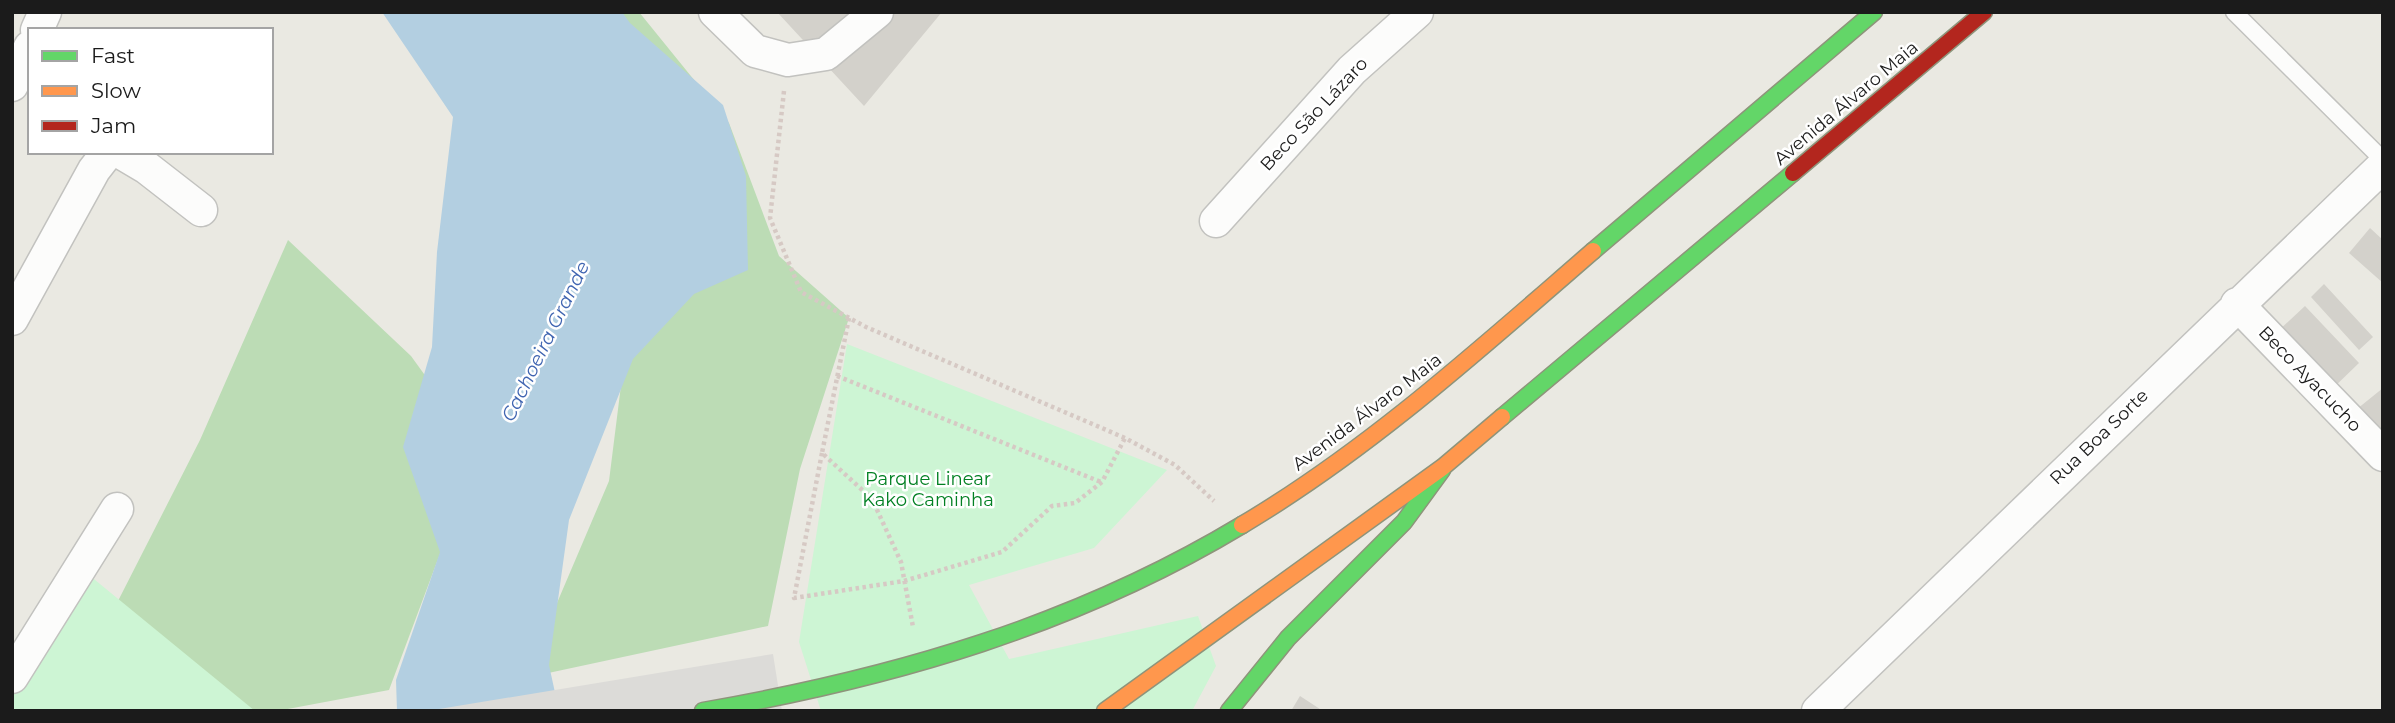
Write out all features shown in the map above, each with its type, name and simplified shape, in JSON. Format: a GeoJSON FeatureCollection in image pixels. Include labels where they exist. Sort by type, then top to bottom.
{"type":"FeatureCollection","features":[{"type":"Feature","properties":{"kind":"main road","name":"Avenida Álvaro Maia"},"geometry":{"type":"LineString","coordinates":[[703,711],[798,696],[924,665],[1037,627],[1158,572],[1240,526],[1346,456],[1434,389],[1874,12]]}},
{"type":"Feature","properties":{"kind":"main road","name":"Avenida Álvaro Maia"},"geometry":{"type":"LineString","coordinates":[[1105,711],[1443,467],[1984,12]]}},
{"type":"Feature","properties":{"kind":"main road","name":"Avenida Álvaro Maia"},"geometry":{"type":"LineString","coordinates":[[1232,706],[1292,633],[1407,519],[1428,495],[1443,467]]}},
{"type":"Feature","properties":{"kind":"street"},"geometry":{"type":"LineString","coordinates":[[38,28],[45,12]]}},
{"type":"Feature","properties":{"kind":"street"},"geometry":{"type":"LineString","coordinates":[[715,12],[755,51],[788,60],[825,54],[877,12]]}},
{"type":"Feature","properties":{"kind":"street","name":"Beco São Lázaro"},"geometry":{"type":"LineString","coordinates":[[1216,221],[1352,70],[1417,12]]}},
{"type":"Feature","properties":{"kind":"street"},"geometry":{"type":"LineString","coordinates":[[14,78],[28,51]]}},
{"type":"Feature","properties":{"kind":"street"},"geometry":{"type":"LineString","coordinates":[[12,319],[94,170],[106,154]]}},
{"type":"Feature","properties":{"kind":"street"},"geometry":{"type":"LineString","coordinates":[[123,154],[147,168],[201,210]]}},
{"type":"Feature","properties":{"kind":"street","name":"Rua Boa Sorte"},"geometry":{"type":"LineString","coordinates":[[1818,711],[2236,304],[2383,166]]}},
{"type":"Feature","properties":{"kind":"street","name":"Beco Ayacucho"},"geometry":{"type":"LineString","coordinates":[[2236,304],[2383,455]]}},
{"type":"Feature","properties":{"kind":"street"},"geometry":{"type":"LineString","coordinates":[[12,677],[117,509]]}},
{"type":"Feature","properties":{"kind":"lane"},"geometry":{"type":"LineString","coordinates":[[2234,12],[2383,160]]}},
{"type":"Feature","properties":{"kind":"path"},"geometry":{"type":"LineString","coordinates":[[788,60],[770,218],[801,292],[849,318],[1125,438],[1175,465],[1240,526]]}},
{"type":"Feature","properties":{"kind":"path"},"geometry":{"type":"LineString","coordinates":[[849,318],[794,598],[904,581],[1002,552],[1052,506],[1075,503],[1102,482],[1125,438]]}},
{"type":"Feature","properties":{"kind":"path"},"geometry":{"type":"LineString","coordinates":[[837,376],[1102,482]]}},
{"type":"Feature","properties":{"kind":"path"},"geometry":{"type":"LineString","coordinates":[[822,453],[872,499],[901,562],[913,627]]}},
{"type":"Feature","properties":{"kind":"green space"},"geometry":{"type":"Polygon","coordinates":[[[497,12],[639,12],[729,123],[779,256],[849,318],[800,469],[768,626],[525,678],[609,481],[642,218],[497,12]]]}},
{"type":"Feature","properties":{"kind":"green space"},"geometry":{"type":"Polygon","coordinates":[[[288,240],[411,356],[471,439],[456,511],[389,690],[277,711],[73,711],[119,599],[200,440],[288,240]]]}},
{"type":"Feature","properties":{"kind":"green space","name":"Parque Linear Kako Caminha"},"geometry":{"type":"Polygon","coordinates":[[[847,344],[1167,470],[1094,548],[969,585],[1009,659],[1198,616],[1216,666],[1192,711],[821,711],[799,642],[847,344]]]}},
{"type":"Feature","properties":{"kind":"green space"},"geometry":{"type":"Polygon","coordinates":[[[78,566],[255,711],[12,711],[12,672],[78,566]]]}},
{"type":"Feature","properties":{"kind":"water","name":"Cachoeira Grande"},"geometry":{"type":"Polygon","coordinates":[[[382,12],[622,12],[630,23],[723,105],[746,176],[748,270],[694,294],[633,359],[569,520],[549,665],[559,711],[397,711],[396,680],[440,552],[403,447],[432,347],[437,252],[453,117],[382,12]]]}},
{"type":"Feature","properties":{"kind":"pier"},"geometry":{"type":"Polygon","coordinates":[[[773,654],[782,711],[427,711],[773,654]]]}},
{"type":"Feature","properties":{"kind":"building"},"geometry":{"type":"Polygon","coordinates":[[[777,12],[942,12],[864,106],[777,12]]]}},
{"type":"Feature","properties":{"kind":"building"},"geometry":{"type":"Polygon","coordinates":[[[2370,228],[2383,240],[2383,283],[2349,253],[2370,228]]]}},
{"type":"Feature","properties":{"kind":"building"},"geometry":{"type":"Polygon","coordinates":[[[2324,284],[2373,337],[2359,350],[2311,297],[2324,284]]]}},
{"type":"Feature","properties":{"kind":"building"},"geometry":{"type":"Polygon","coordinates":[[[2305,306],[2359,363],[2330,391],[2275,334],[2305,306]]]}},
{"type":"Feature","properties":{"kind":"building"},"geometry":{"type":"Polygon","coordinates":[[[2383,388],[2383,441],[2357,409],[2383,388]]]}},
{"type":"Feature","properties":{"kind":"building"},"geometry":{"type":"Polygon","coordinates":[[[1300,696],[1323,711],[1291,711],[1300,696]]]}},
{"type":"Feature","properties":{"kind":"traffic: fast"},"geometry":{"type":"LineString","coordinates":[[1593,251],[1874,12]]}},
{"type":"Feature","properties":{"kind":"traffic: fast"},"geometry":{"type":"LineString","coordinates":[[1502,417],[1793,173]]}},
{"type":"Feature","properties":{"kind":"traffic: fast"},"geometry":{"type":"LineString","coordinates":[[1229,711],[1288,638],[1404,522],[1442,470]]}},
{"type":"Feature","properties":{"kind":"traffic: fast"},"geometry":{"type":"LineString","coordinates":[[703,711],[844,682],[982,643],[1114,592],[1242,525]]}},
{"type":"Feature","properties":{"kind":"traffic: slow"},"geometry":{"type":"LineString","coordinates":[[1242,525],[1335,464],[1424,396],[1593,251]]}},
{"type":"Feature","properties":{"kind":"traffic: slow"},"geometry":{"type":"LineString","coordinates":[[1105,711],[1443,467],[1502,417]]}},
{"type":"Feature","properties":{"kind":"traffic: jam"},"geometry":{"type":"LineString","coordinates":[[1793,173],[1984,12]]}}]}
